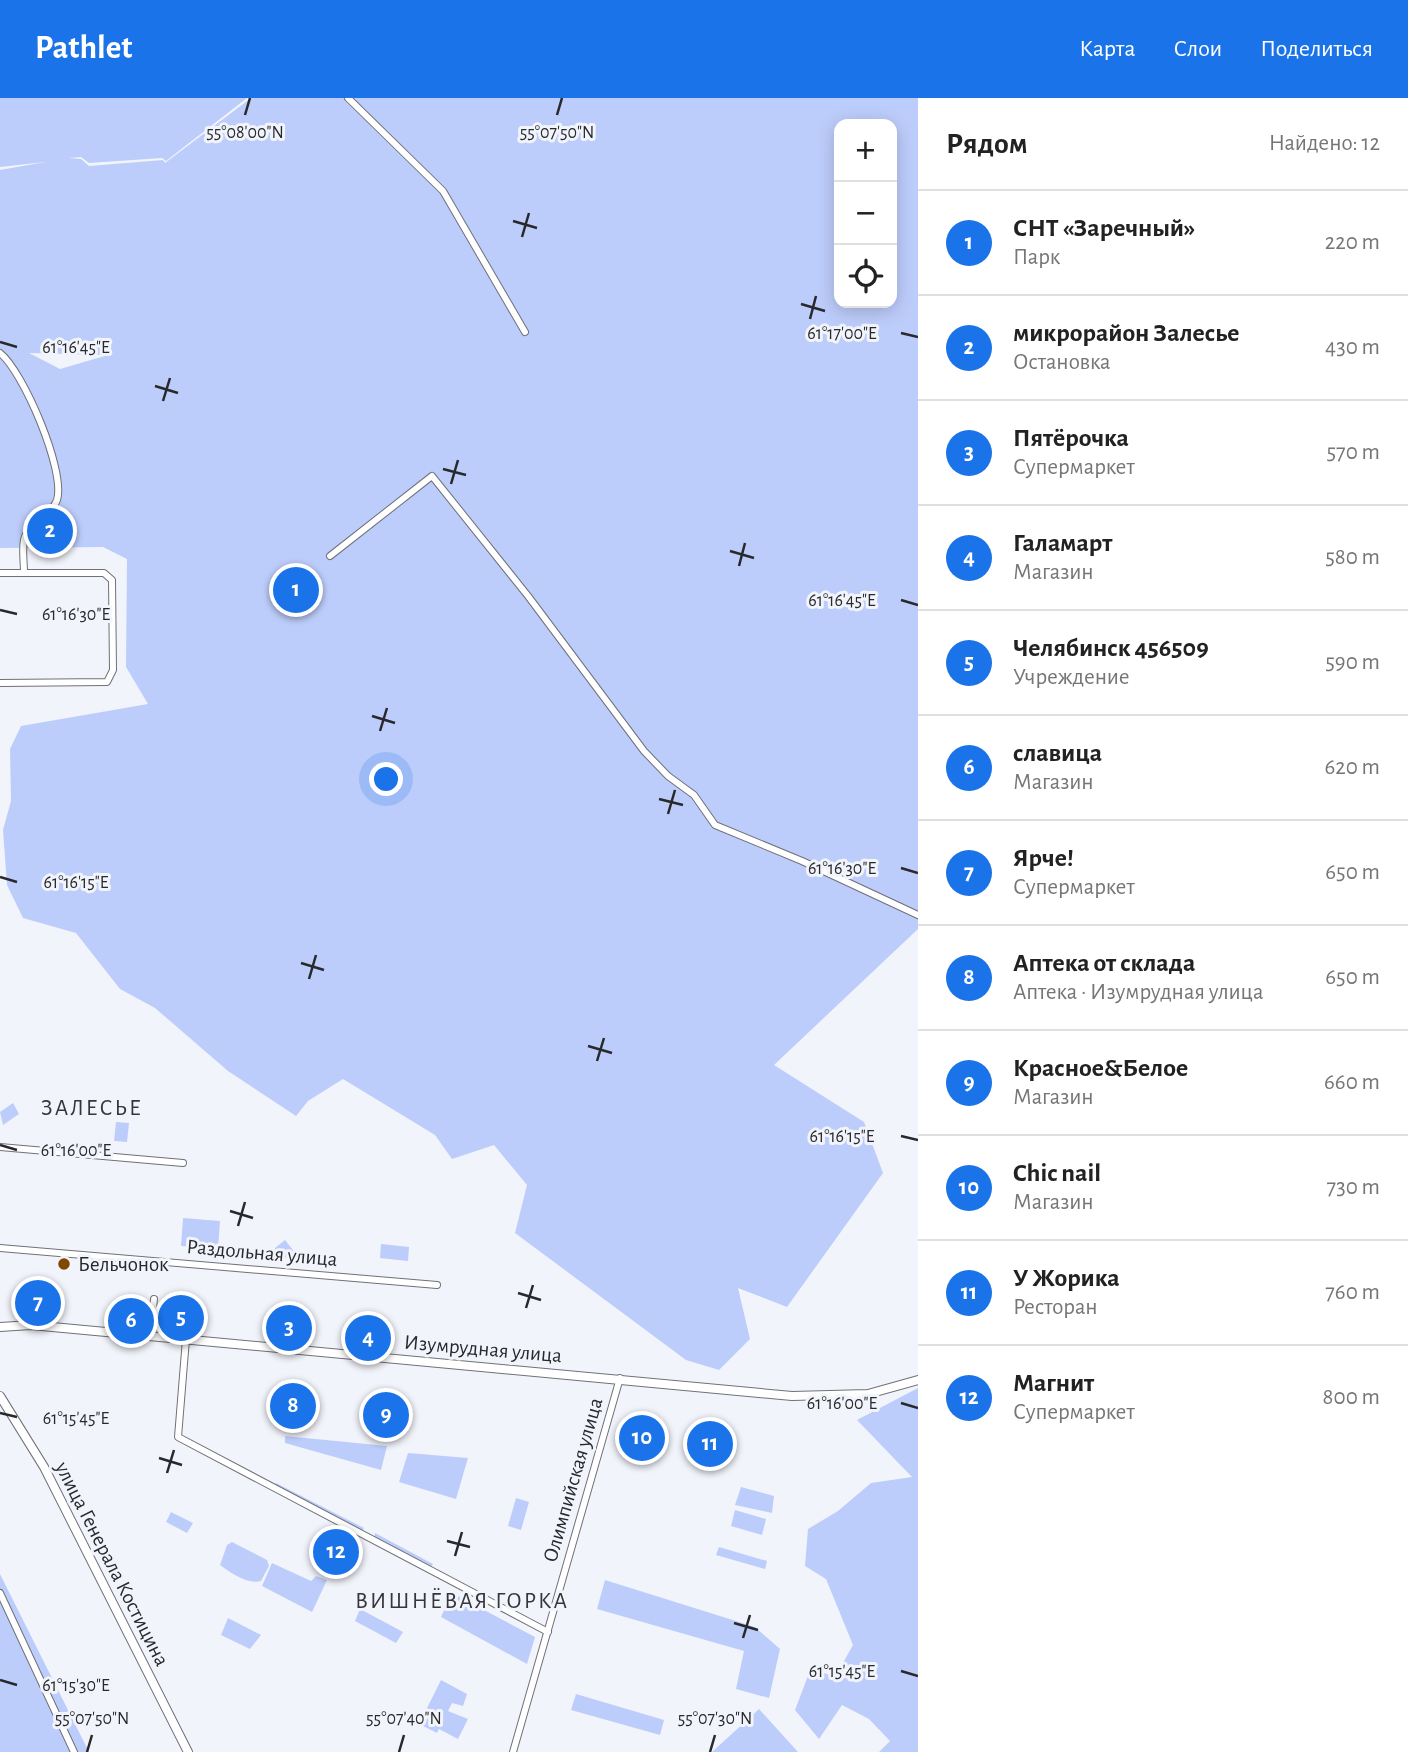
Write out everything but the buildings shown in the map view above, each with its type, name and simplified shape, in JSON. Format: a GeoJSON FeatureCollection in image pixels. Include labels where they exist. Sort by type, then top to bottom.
{"type":"FeatureCollection","features":[{"type":"Feature","properties":{"kind":"street"},"geometry":{"type":"LineString","coordinates":[[348,98],[443,191],[525,332]]}},
{"type":"Feature","properties":{"kind":"street"},"geometry":{"type":"LineString","coordinates":[[0,353],[10,361],[30,398],[58,485],[57,500],[24,539],[24,573]]}},
{"type":"Feature","properties":{"kind":"street"},"geometry":{"type":"LineString","coordinates":[[330,556],[432,476],[528,596],[644,751],[667,776],[694,795],[715,825],[802,861],[918,915]]}},
{"type":"Feature","properties":{"kind":"street"},"geometry":{"type":"LineString","coordinates":[[0,573],[104,573],[112,580],[113,670],[107,682],[0,683]]}},
{"type":"Feature","properties":{"kind":"street"},"geometry":{"type":"LineString","coordinates":[[0,1147],[183,1163]]}},
{"type":"Feature","properties":{"kind":"street","name":"Раздольная улица"},"geometry":{"type":"LineString","coordinates":[[0,1248],[437,1285]]}},
{"type":"Feature","properties":{"kind":"street"},"geometry":{"type":"LineString","coordinates":[[150,1336],[154,1299]]}},
{"type":"Feature","properties":{"kind":"street","name":"Изумрудная улица"},"geometry":{"type":"LineString","coordinates":[[0,1327],[32,1325],[792,1396],[839,1396],[886,1390],[918,1380]]}},
{"type":"Feature","properties":{"kind":"street"},"geometry":{"type":"LineString","coordinates":[[186,1339],[178,1437],[548,1632]]}},
{"type":"Feature","properties":{"kind":"street","name":"Олимпийская улица"},"geometry":{"type":"LineString","coordinates":[[513,1752],[620,1378]]}},
{"type":"Feature","properties":{"kind":"street","name":"улица Генерала Костицина"},"geometry":{"type":"LineString","coordinates":[[0,1395],[44,1467],[188,1752]]}},
{"type":"Feature","properties":{"kind":"street"},"geometry":{"type":"LineString","coordinates":[[0,1593],[74,1752]]}},
{"type":"Feature","properties":{"kind":"shaded area"},"geometry":{"type":"Polygon","coordinates":[[[0,98],[247,98],[166,161],[162,158],[89,163],[81,157],[69,158],[81,159],[89,166],[163,160],[165,163],[251,98],[918,98],[918,929],[774,1065],[864,1122],[883,1173],[787,1307],[738,1288],[750,1339],[719,1370],[686,1360],[515,1233],[527,1185],[494,1145],[452,1159],[435,1135],[343,1079],[308,1101],[296,1116],[228,1071],[155,1008],[120,989],[76,933],[23,918],[7,885],[3,830],[11,801],[10,749],[21,726],[148,704],[126,667],[127,559],[103,547],[0,548],[0,170],[45,162],[0,167],[0,98]],[[29,353],[60,369],[107,355],[29,353]]]}},
{"type":"Feature","properties":{"kind":"shaded area"},"geometry":{"type":"Polygon","coordinates":[[[13,1103],[19,1114],[3,1125],[0,1112],[13,1103]]]}},
{"type":"Feature","properties":{"kind":"shaded area"},"geometry":{"type":"Polygon","coordinates":[[[116,1122],[129,1123],[127,1142],[114,1141],[116,1122]]]}},
{"type":"Feature","properties":{"kind":"shaded area"},"geometry":{"type":"Polygon","coordinates":[[[183,1218],[220,1221],[218,1249],[181,1246],[183,1218]]]}},
{"type":"Feature","properties":{"kind":"shaded area"},"geometry":{"type":"Polygon","coordinates":[[[285,1240],[300,1259],[274,1256],[275,1248],[285,1240]]]}},
{"type":"Feature","properties":{"kind":"shaded area"},"geometry":{"type":"Polygon","coordinates":[[[381,1244],[409,1247],[408,1261],[380,1258],[381,1244]]]}},
{"type":"Feature","properties":{"kind":"shaded area"},"geometry":{"type":"Polygon","coordinates":[[[918,1388],[918,1752],[879,1752],[890,1741],[869,1719],[842,1705],[819,1739],[795,1710],[811,1668],[835,1677],[853,1645],[826,1579],[805,1566],[808,1529],[838,1511],[871,1483],[912,1477],[857,1420],[918,1388]]]}},
{"type":"Feature","properties":{"kind":"shaded area"},"geometry":{"type":"Polygon","coordinates":[[[285,1436],[387,1446],[381,1470],[285,1443],[285,1436]]]}},
{"type":"Feature","properties":{"kind":"shaded area"},"geometry":{"type":"Polygon","coordinates":[[[408,1453],[468,1458],[456,1499],[399,1482],[408,1453]]]}},
{"type":"Feature","properties":{"kind":"shaded area"},"geometry":{"type":"Polygon","coordinates":[[[276,1483],[364,1528],[362,1531],[274,1486],[276,1483]]]}},
{"type":"Feature","properties":{"kind":"shaded area"},"geometry":{"type":"Polygon","coordinates":[[[741,1487],[774,1496],[772,1513],[735,1505],[741,1487]]]}},
{"type":"Feature","properties":{"kind":"shaded area"},"geometry":{"type":"Polygon","coordinates":[[[516,1498],[529,1502],[521,1530],[508,1526],[516,1498]]]}},
{"type":"Feature","properties":{"kind":"shaded area"},"geometry":{"type":"Polygon","coordinates":[[[735,1510],[766,1519],[762,1535],[731,1526],[735,1510]]]}},
{"type":"Feature","properties":{"kind":"shaded area"},"geometry":{"type":"Polygon","coordinates":[[[171,1512],[193,1523],[187,1533],[166,1522],[171,1512]]]}},
{"type":"Feature","properties":{"kind":"shaded area"},"geometry":{"type":"Polygon","coordinates":[[[375,1533],[433,1564],[430,1568],[374,1538],[375,1533]]]}},
{"type":"Feature","properties":{"kind":"shaded area"},"geometry":{"type":"Polygon","coordinates":[[[232,1542],[267,1560],[269,1566],[261,1581],[245,1580],[220,1565],[227,1545],[232,1542]]]}},
{"type":"Feature","properties":{"kind":"shaded area"},"geometry":{"type":"Polygon","coordinates":[[[719,1547],[767,1561],[765,1569],[716,1555],[719,1547]]]}},
{"type":"Feature","properties":{"kind":"shaded area"},"geometry":{"type":"Polygon","coordinates":[[[272,1563],[311,1581],[316,1576],[327,1580],[312,1612],[262,1586],[272,1563]]]}},
{"type":"Feature","properties":{"kind":"shaded area"},"geometry":{"type":"Polygon","coordinates":[[[0,1574],[89,1752],[0,1752],[0,1574]]]}},
{"type":"Feature","properties":{"kind":"shaded area"},"geometry":{"type":"Polygon","coordinates":[[[605,1580],[755,1627],[780,1649],[769,1698],[736,1689],[744,1651],[597,1609],[605,1580]]]}},
{"type":"Feature","properties":{"kind":"shaded area"},"geometry":{"type":"Polygon","coordinates":[[[452,1593],[535,1637],[527,1664],[441,1617],[452,1593]]]}},
{"type":"Feature","properties":{"kind":"shaded area"},"geometry":{"type":"Polygon","coordinates":[[[360,1609],[403,1632],[396,1643],[355,1621],[360,1609]]]}},
{"type":"Feature","properties":{"kind":"shaded area"},"geometry":{"type":"Polygon","coordinates":[[[228,1618],[261,1635],[250,1649],[221,1635],[228,1618]]]}},
{"type":"Feature","properties":{"kind":"shaded area"},"geometry":{"type":"Polygon","coordinates":[[[441,1680],[467,1694],[463,1706],[452,1703],[448,1711],[468,1719],[458,1739],[439,1729],[437,1733],[419,1724],[441,1680]]]}},
{"type":"Feature","properties":{"kind":"shaded area"},"geometry":{"type":"Polygon","coordinates":[[[576,1694],[664,1720],[660,1735],[571,1710],[576,1694]]]}},
{"type":"Feature","properties":{"kind":"shaded area"},"geometry":{"type":"Polygon","coordinates":[[[759,1709],[798,1752],[712,1752],[759,1709]]]}},
{"type":"Feature","properties":{"kind":"place","name":"микрорайон Залесье"},"geometry":{"type":"Point","coordinates":[50,531]}},
{"type":"Feature","properties":{"kind":"place","name":"СНТ «Заречный»"},"geometry":{"type":"Point","coordinates":[296,590]}},
{"type":"Feature","properties":{"kind":"place","name":"Бельчонок"},"geometry":{"type":"Point","coordinates":[64,1264]}},
{"type":"Feature","properties":{"kind":"place","name":"Ярче!"},"geometry":{"type":"Point","coordinates":[38,1303]}},
{"type":"Feature","properties":{"kind":"place","name":"Челябинск 456509"},"geometry":{"type":"Point","coordinates":[181,1318]}},
{"type":"Feature","properties":{"kind":"place","name":"славица"},"geometry":{"type":"Point","coordinates":[131,1321]}},
{"type":"Feature","properties":{"kind":"place","name":"Пятёрочка"},"geometry":{"type":"Point","coordinates":[289,1328]}},
{"type":"Feature","properties":{"kind":"place","name":"Галамарт"},"geometry":{"type":"Point","coordinates":[368,1338]}},
{"type":"Feature","properties":{"kind":"place","name":"Аптека от склада"},"geometry":{"type":"Point","coordinates":[293,1406]}},
{"type":"Feature","properties":{"kind":"place","name":"Красное&Белое"},"geometry":{"type":"Point","coordinates":[386,1415]}},
{"type":"Feature","properties":{"kind":"place","name":"Chic nail"},"geometry":{"type":"Point","coordinates":[642,1438]}},
{"type":"Feature","properties":{"kind":"place","name":"У Жорика"},"geometry":{"type":"Point","coordinates":[710,1444]}},
{"type":"Feature","properties":{"kind":"place","name":"Магнит"},"geometry":{"type":"Point","coordinates":[336,1552]}},
{"type":"Feature","properties":{"kind":"district","name":"ЗАЛЕСЬЕ"},"geometry":{"type":"Point","coordinates":[92,1108]}},
{"type":"Feature","properties":{"kind":"district","name":"ВИШНЁВАЯ ГОРКА"},"geometry":{"type":"Point","coordinates":[462,1601]}}]}
